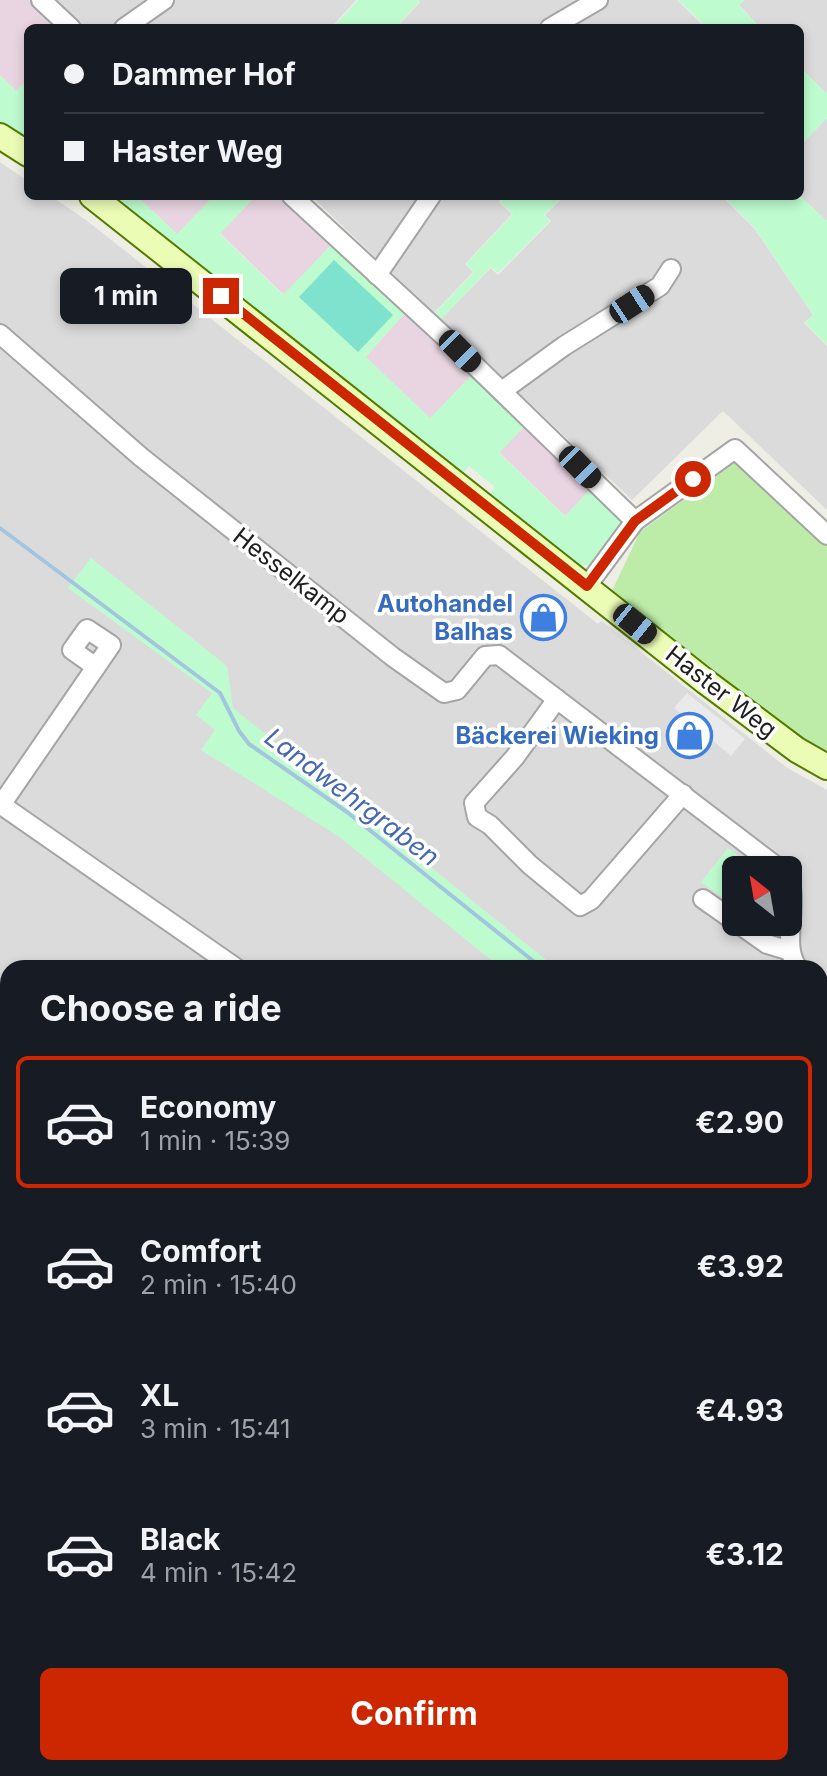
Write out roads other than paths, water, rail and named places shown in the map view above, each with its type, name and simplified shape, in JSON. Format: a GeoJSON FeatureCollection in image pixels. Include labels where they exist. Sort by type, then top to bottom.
{"type":"FeatureCollection","features":[{"type":"Feature","properties":{"kind":"street"},"geometry":{"type":"LineString","coordinates":[[41,0],[67,24]]}},
{"type":"Feature","properties":{"kind":"street"},"geometry":{"type":"LineString","coordinates":[[130,24],[164,0]]}},
{"type":"Feature","properties":{"kind":"street"},"geometry":{"type":"LineString","coordinates":[[558,24],[604,0]]}},
{"type":"Feature","properties":{"kind":"street"},"geometry":{"type":"LineString","coordinates":[[0,136],[24,151]]}},
{"type":"Feature","properties":{"kind":"street","name":"Haster Weg"},"geometry":{"type":"LineString","coordinates":[[97,200],[717,691],[797,750],[827,767]]}},
{"type":"Feature","properties":{"kind":"street"},"geometry":{"type":"LineString","coordinates":[[296,200],[502,391],[635,521]]}},
{"type":"Feature","properties":{"kind":"street"},"geometry":{"type":"LineString","coordinates":[[377,275],[428,200]]}},
{"type":"Feature","properties":{"kind":"street"},"geometry":{"type":"LineString","coordinates":[[502,391],[564,346],[660,286],[671,269]]}},
{"type":"Feature","properties":{"kind":"street","name":"Hesselkamp"},"geometry":{"type":"LineString","coordinates":[[0,334],[141,457],[393,657],[444,693],[457,690],[485,656],[499,655],[763,856]]}},
{"type":"Feature","properties":{"kind":"street"},"geometry":{"type":"LineString","coordinates":[[587,586],[635,521],[735,449],[827,535]]}},
{"type":"Feature","properties":{"kind":"street"},"geometry":{"type":"LineString","coordinates":[[96,667],[1,805],[224,960]]}},
{"type":"Feature","properties":{"kind":"street"},"geometry":{"type":"LineString","coordinates":[[557,699],[515,757],[474,803],[477,817],[490,825],[530,865],[580,906],[591,900],[683,794]]}},
{"type":"Feature","properties":{"kind":"street"},"geometry":{"type":"LineString","coordinates":[[703,899],[794,959],[794,936]]}},
{"type":"Feature","properties":{"kind":"waterway","name":"Landwehrgraben"},"geometry":{"type":"LineString","coordinates":[[0,528],[220,693],[249,744],[347,812],[532,960]]}},
{"type":"Feature","properties":{"kind":"place","name":"Autohandel Balhas"},"geometry":{"type":"Point","coordinates":[544,618]}},
{"type":"Feature","properties":{"kind":"place","name":"Bäckerei Wieking"},"geometry":{"type":"Point","coordinates":[690,736]}}]}
